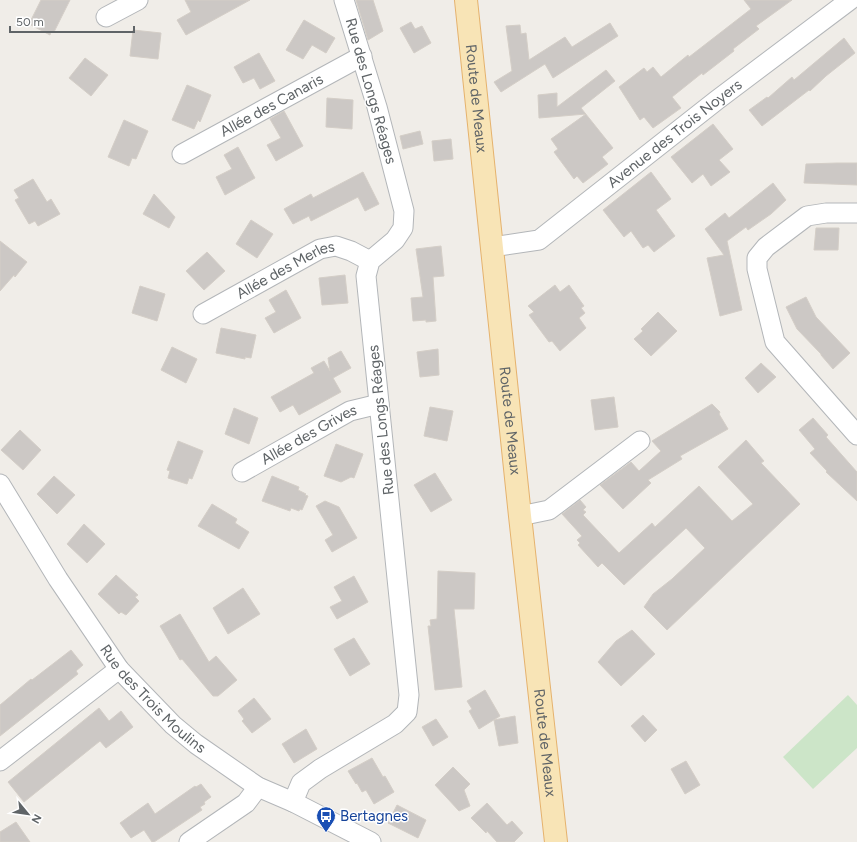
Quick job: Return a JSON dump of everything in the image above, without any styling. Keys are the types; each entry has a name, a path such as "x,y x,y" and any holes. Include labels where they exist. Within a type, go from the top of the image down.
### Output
{"main road":[{"name":"Route de Meaux","path":"466,0 556,842"}],"street":[{"path":"106,17 138,0"},
{"name":"Rue des Longs Réages","path":"293,802 301,783 320,769 395,724 407,712 409,695 366,276 370,261 395,240 403,228 404,211 377,107 344,0"},
{"name":"Avenue des Trois Noyers","path":"492,247 539,240 717,100 850,0"},
{"name":"Allée des Canaris","path":"182,154 362,56"},
{"path":"857,214 826,213 808,216 766,247 757,258 757,269 775,342 857,434"},
{"name":"Allée des Merles","path":"203,314 320,249 336,246 351,250 370,261"},
{"name":"Allée des Grives","path":"242,472 350,411 379,404"},
{"path":"520,516 549,510 640,441"},
{"name":"Rue des Trois Moulins","path":"0,484 58,579 119,669 173,725 196,744 258,787 293,802 372,842"},
{"path":"0,761 119,669"},
{"path":"189,842 246,803 258,787"}],"green space":[{"path":"848,695 857,705 857,748 813,789 783,757"}],"building":[{"path":"41,0 70,0 54,32 51,31 50,35 29,24"},
{"path":"185,0 250,0 186,35 177,20 191,12"},
{"path":"356,0 373,0 383,31 368,40"},
{"path":"744,0 792,0 756,26 759,29 733,49 734,51 703,75 702,73 672,97 681,108 653,128 644,117 640,120 619,87 644,68 647,72 653,67 661,77 688,55 689,57 751,9"},
{"path":"304,20 335,38 326,53 312,45 303,59 286,50"},
{"path":"411,22 415,29 422,26 431,43 414,53 400,28"},
{"path":"610,23 618,36 553,78 545,64 501,92 494,82 512,71 506,26 520,25 521,34 526,33 529,60 565,37 572,47"},
{"path":"133,30 161,33 158,59 130,56"},
{"path":"844,38 855,53 810,91 809,90 762,126 749,110 767,97 768,98 792,77 794,80"},
{"path":"259,53 275,81 260,89 254,78 243,83 234,67"},
{"path":"85,58 108,75 91,96 69,78"},
{"path":"606,70 615,81 581,108 586,114 539,118 538,95 557,93 557,107"},
{"path":"187,85 211,95 200,122 198,120 194,129 172,120"},
{"path":"327,98 353,100 352,129 326,127"},
{"path":"284,111 303,146 276,161 267,145 281,138 270,119"},
{"path":"586,114 613,148 602,157 608,164 583,183 577,176 574,179 554,152 558,149 551,139"},
{"path":"124,120 148,131 136,159 132,158 129,166 108,157"},
{"path":"713,124 733,149 719,160 730,172 711,186 703,174 692,183 671,157"},
{"path":"420,131 423,144 403,149 400,136"},
{"path":"451,139 453,159 434,161 432,141"},
{"path":"238,147 255,178 225,195 216,177 232,169 224,155"},
{"path":"857,163 857,185 804,183 806,164"},
{"path":"363,172 379,204 365,211 358,197 311,221 309,216 293,224 284,209 311,194 313,198"},
{"path":"651,172 671,199 656,210 675,236 654,252 648,245 643,248 631,231 624,237 603,210"},
{"path":"33,179 47,202 51,199 60,214 38,226 35,221 29,224 15,200 19,198 14,190"},
{"path":"773,183 786,200 771,214 748,230 746,227 727,241 742,310 720,316 707,258 724,255 705,229 725,213 729,218"},
{"path":"154,194 175,217 169,228 143,214"},
{"path":"251,220 273,234 257,258 236,244"},
{"path":"816,228 839,228 838,250 814,250"},
{"path":"0,241 27,262 15,277 14,275 0,291"},
{"path":"441,246 444,276 433,277 436,321 413,321 411,298 423,297 416,249"},
{"path":"207,252 225,271 204,290 186,271"},
{"path":"345,275 348,303 322,305 319,278"},
{"path":"555,285 560,292 569,285 584,306 581,308 585,313 579,318 586,328 560,351 552,341 549,342 529,315 534,312 528,306"},
{"path":"140,286 165,294 157,321 132,313"},
{"path":"286,290 301,318 274,333 265,318 276,312 269,300"},
{"path":"806,297 816,317 850,353 833,369 797,329 786,307"},
{"path":"658,312 677,331 651,356 634,339 643,331 641,329"},
{"path":"221,328 256,335 251,358 245,357 245,359 216,353"},
{"path":"172,347 197,359 186,383 161,370"},
{"path":"438,349 439,375 420,377 417,352"},
{"path":"341,351 351,368 333,378 341,392 299,415 293,405 280,412 271,397 314,373 311,368 324,361 330,371 328,358"},
{"path":"761,363 776,377 758,393 745,378"},
{"path":"614,397 618,427 595,430 591,400"},
{"path":"712,404 720,412 719,414 728,429 680,456 682,459 648,480 651,483 623,509 600,485 631,462 639,471 661,451 652,441"},
{"path":"430,407 453,411 447,441 424,436"},
{"path":"234,408 258,418 249,444 225,434"},
{"path":"813,418 828,435 826,437 857,472 857,501 826,472 827,471 810,453 815,449 799,430"},
{"path":"20,430 41,450 23,470 1,450"},
{"path":"746,440 764,461 761,463 800,504 667,630 644,607 653,594 672,579 705,548 686,528 624,585 602,563 598,567 578,545 580,543 577,540 582,536 562,514 580,500 586,507 583,510 586,512 583,515 619,553 652,523 655,527 699,486 732,521 753,504 718,467"},
{"path":"178,441 203,451 192,479 189,478 187,484 168,478 170,471 167,470"},
{"path":"336,444 363,454 354,478 351,477 341,482 324,476"},
{"path":"435,473 452,500 431,512 414,485"},
{"path":"54,476 75,495 57,514 37,494"},
{"path":"272,476 299,487 298,490 308,496 302,510 300,509 299,511 291,508 290,511 262,501"},
{"path":"325,501 339,507 357,538 332,552 325,540 333,535 316,506"},
{"path":"212,504 237,519 235,523 249,532 239,549 198,526"},
{"path":"84,524 105,544 87,563 67,544"},
{"path":"438,571 475,573 474,609 454,609 462,687 435,690 428,626 431,626 430,620 437,619"},
{"path":"116,575 138,595 135,597 139,601 126,615 121,612 119,614 98,594"},
{"path":"354,576 368,602 337,619 330,607 342,601 334,587"},
{"path":"243,588 260,614 228,634 213,608"},
{"path":"180,614 209,662 216,656 237,680 218,696 213,696 182,659 180,660 160,626"},
{"path":"632,630 655,654 621,686 598,662 616,641"},
{"path":"354,638 370,664 350,676 334,649"},
{"path":"71,650 83,665 76,671 78,674 0,736 0,705 31,679 32,680"},
{"path":"485,690 500,716 479,729 469,711 472,709 467,701"},
{"path":"254,698 271,719 252,733 242,721 244,719 238,711"},
{"path":"99,708 109,721 121,711 133,727 106,748 100,741 24,802 8,782"},
{"path":"643,715 657,730 645,742 631,726"},
{"path":"515,716 518,743 499,746 494,720"},
{"path":"436,719 448,737 433,746 422,727"},
{"path":"306,729 317,749 294,763 282,744"},
{"path":"372,758 394,792 374,804 366,790 362,792 348,771"},
{"path":"686,761 700,785 685,794 671,769"},
{"path":"453,767 470,784 464,790 470,806 459,811 435,785"},
{"path":"201,784 211,797 200,807 202,810 154,842 152,842 144,830 131,838 120,823 148,803 155,814 195,786 196,787"},
{"path":"487,803 507,825 512,821 523,833 514,842 497,842 487,831 486,833 471,818"},
{"path":"397,805 426,820 418,838 388,823"},
{"path":"16,822 30,842 0,842 0,832"}],"place":[{"name":"Bertagnes","path":"326,833"}]}
